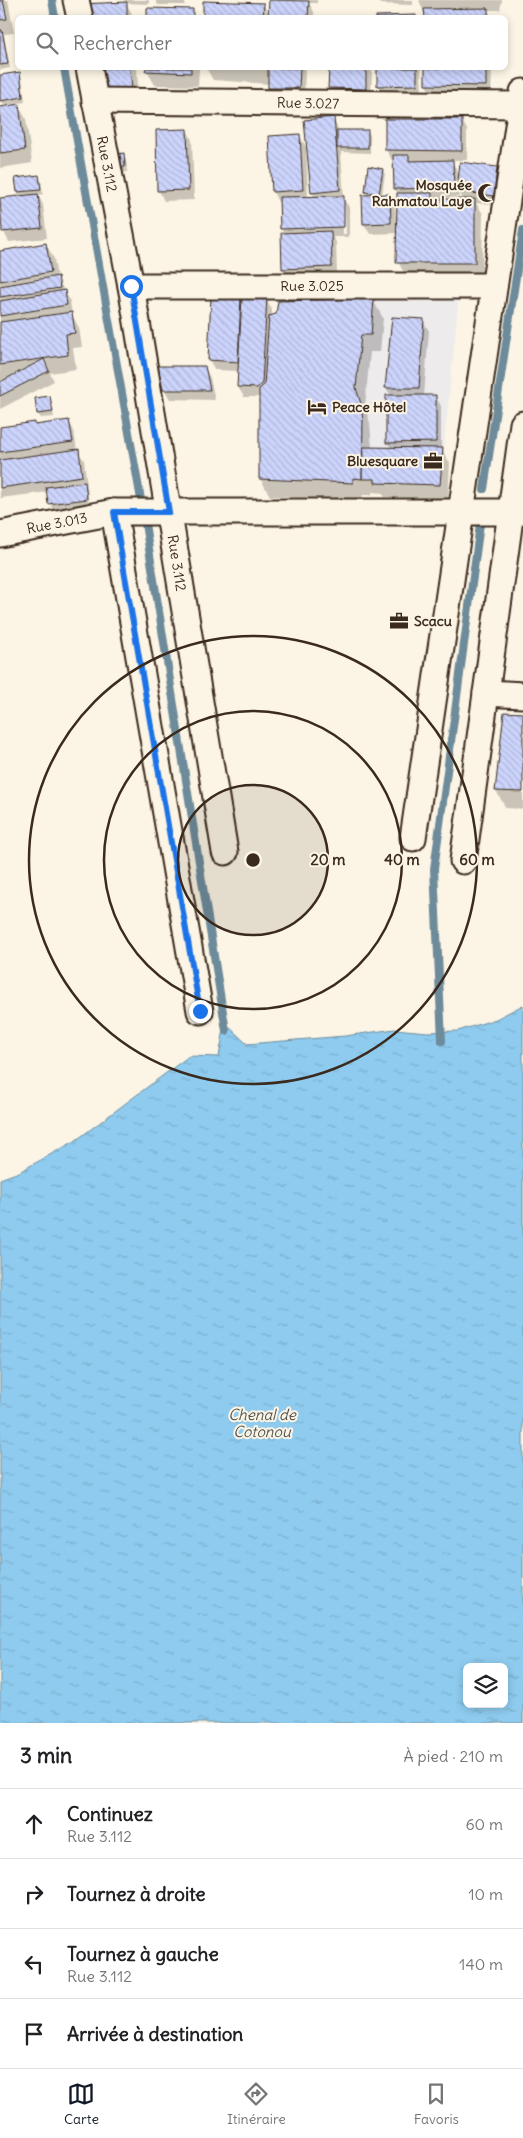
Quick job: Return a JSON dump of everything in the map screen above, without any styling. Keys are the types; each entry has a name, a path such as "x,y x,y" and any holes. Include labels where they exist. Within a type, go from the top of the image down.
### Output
{"street":[{"path":"76,0 79,15"},
{"name":"Rue 3.112","path":"89,70 131,286 225,852"},
{"path":"412,838 522,98"},
{"name":"Rue 3.027","path":"95,101 522,98"},
{"name":"Rue 3.025","path":"131,286 494,286"},
{"path":"463,862 486,693 517,512 523,424"},
{"path":"114,512 200,1011"},
{"name":"Rue 3.013","path":"0,534 114,512 517,512"},
{"path":"486,693 523,694"}],"shaded area":[{"path":"459,297 440,485 375,483 375,479 354,478 353,483 259,479 259,389 265,385 269,316 276,314 278,301"}],"water":[{"name":"Chenal de Cotonou","path":"523,1005 523,1723 0,1723 0,1179 19,1172 75,1141 189,1056 219,1057 225,1023 247,1044 345,1036 395,1029 427,1032 458,1031 496,1019"}],"building":[{"path":"0,0 3,0 7,19 0,20"},
{"path":"269,0 309,1 308,15 268,15"},
{"path":"203,1 264,3 263,15 203,15"},
{"path":"127,2 127,15 80,15 79,4"},
{"path":"147,8 193,9 193,15 147,15"},
{"path":"488,8 488,15 425,15 424,9"},
{"path":"0,30 2,30 8,64 0,65"},
{"path":"81,70 130,70 132,89 83,92"},
{"path":"191,70 191,73 145,71"},
{"path":"268,70 300,70 299,88 268,88"},
{"path":"329,70 366,70 366,89 328,88"},
{"path":"377,70 417,70 417,85 377,86"},
{"path":"425,70 486,70 486,86 425,85"},
{"path":"20,72 23,97 0,101 0,75"},
{"path":"19,104 25,150 0,153 0,107"},
{"path":"334,117 340,190 311,193 304,120"},
{"path":"385,119 462,119 462,151 385,150"},
{"path":"187,129 189,190 157,191 156,130"},
{"path":"337,130 368,130 368,148 337,148"},
{"path":"300,134 303,190 272,192 269,136"},
{"path":"124,153 125,167 110,169 109,155"},
{"path":"393,155 409,155 409,161 453,160 454,188 394,189"},
{"path":"460,162 497,167 494,196 457,191"},
{"path":"368,166 383,169 379,194 365,192"},
{"path":"39,175 41,190 17,192 15,178"},
{"path":"397,193 432,193 432,199 475,199 475,263 396,263"},
{"path":"38,194 42,228 2,232 0,198"},
{"path":"390,194 391,223 363,224 362,195"},
{"path":"344,196 344,227 280,229 279,197"},
{"path":"331,231 332,267 282,269 281,233"},
{"path":"46,243 51,272 0,281 0,251"},
{"path":"58,276 60,288 0,297 0,286"},
{"path":"65,290 67,305 0,316 0,301"},
{"path":"211,296 241,297 238,362 208,360"},
{"path":"242,297 267,297 262,383 257,388 237,387"},
{"path":"374,299 371,335 361,335 356,388 361,404 363,421 362,479 353,478 353,483 259,479 259,389 264,385 269,316 276,314 278,301"},
{"path":"72,312 75,333 66,334 68,355 0,365 0,322"},
{"path":"392,317 424,319 419,388 385,388"},
{"path":"44,359 49,371 0,396 0,382"},
{"path":"158,366 205,366 210,390 163,390"},
{"path":"386,395 436,395 436,442 386,443"},
{"path":"50,396 53,412 37,414 35,398"},
{"path":"69,420 73,442 0,452 0,427 35,422 35,425"},
{"path":"363,447 443,448 440,485 375,483 375,479 362,479"},
{"path":"79,449 82,476 0,488 0,460"},
{"path":"85,482 87,499 48,504 46,487"},
{"path":"504,712 523,713 523,792 495,791"}],"waterway":[{"path":"52,0 54,15"},
{"path":"64,70 143,511 226,1031"},
{"path":"484,489 523,230"},
{"path":"442,1041 434,869 480,524"}],"place":[{"name":"Mosquée Rahmatou Laye","path":"487,193"},
{"name":"Peace Hôtel","path":"317,407"},
{"name":"Bluesquare","path":"433,461"},
{"name":"Scacu","path":"399,621"}],"route":[{"path":"131,286 169,512 114,512 200,1011"}]}
